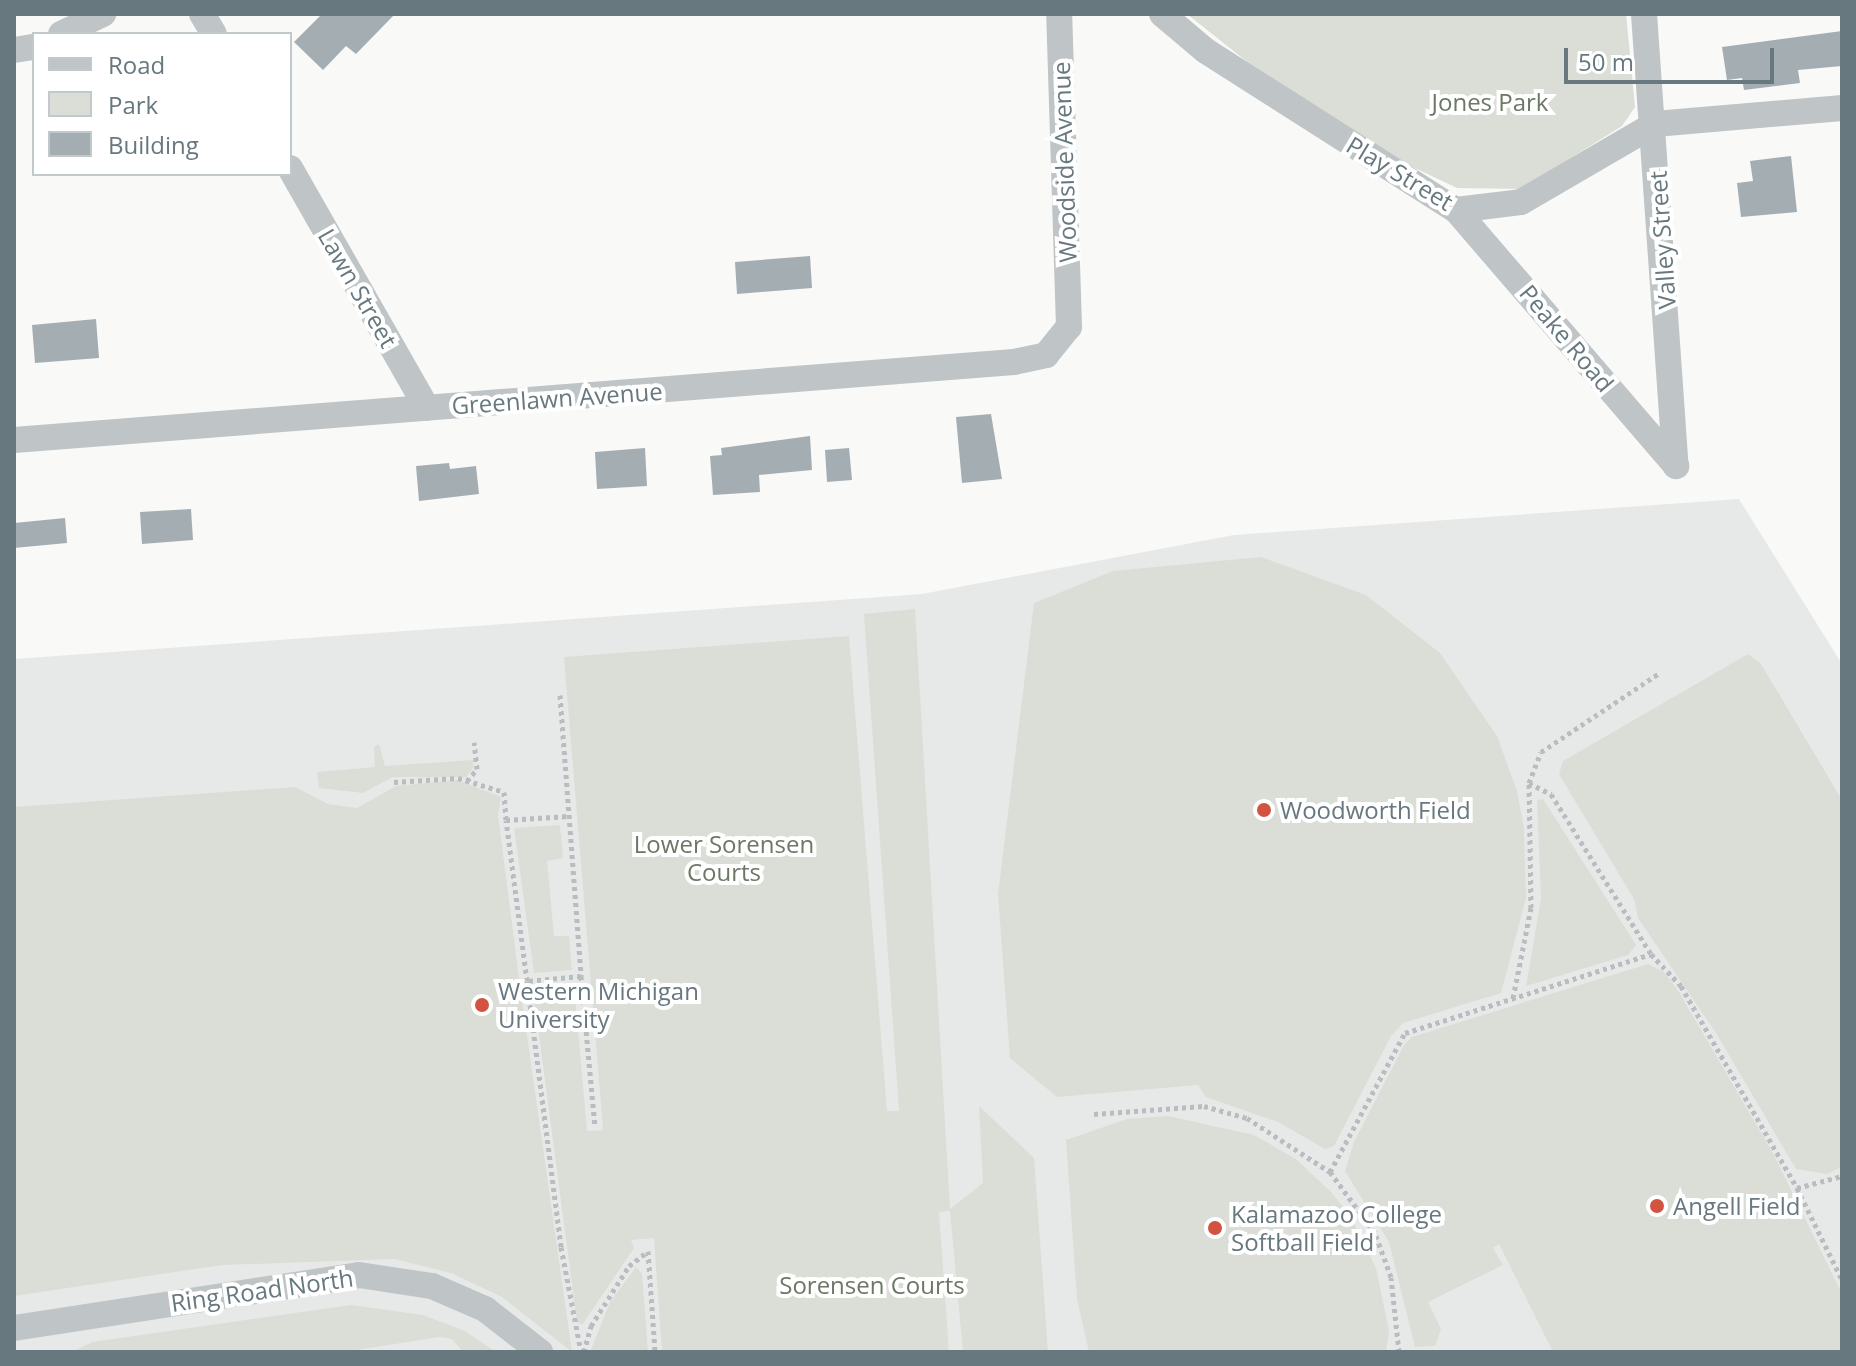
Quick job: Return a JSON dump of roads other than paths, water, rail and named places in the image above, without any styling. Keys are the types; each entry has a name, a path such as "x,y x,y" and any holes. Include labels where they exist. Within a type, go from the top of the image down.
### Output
{"street":[{"path":"65,32 103,14"},
{"path":"202,14 213,32"},
{"name":"Woodside Avenue","path":"1059,14 1069,310"},
{"name":"Play Street","path":"1162,14 1206,51 1456,210 1521,202 1655,124"},
{"name":"Valley Street","path":"1644,14 1655,124 1676,466"},
{"path":"1655,124 1842,108"},
{"name":"Lawn Street","path":"292,172 427,408"},
{"name":"Peake Road","path":"1456,210 1676,466"},
{"name":"Greenlawn Avenue","path":"14,440 1014,362 1046,355 1061,342 1069,327 1069,310"},
{"name":"Ring Road North","path":"14,1328 359,1275 432,1286 485,1309 540,1352"}],"place":[{"name":"Woodworth Field","path":"1264,810"},
{"name":"Western Michigan University","path":"482,1005"},
{"name":"Angell Field","path":"1657,1206"},
{"name":"Kalamazoo College Softball Field","path":"1215,1228"}],"park label":[{"name":"Jones Park","path":"1490,102"},
{"name":"Lower Sorensen Courts","path":"724,858"},
{"name":"Sorensen Courts","path":"872,1285"}]}
